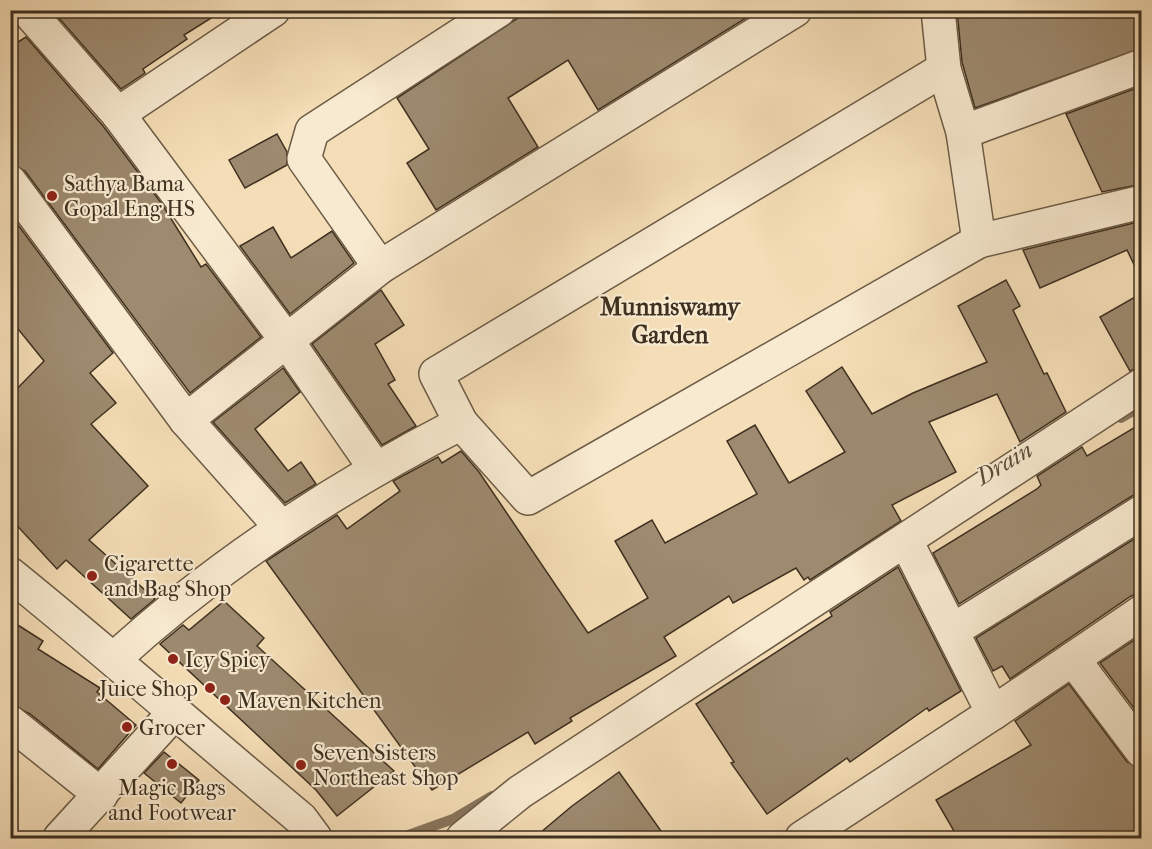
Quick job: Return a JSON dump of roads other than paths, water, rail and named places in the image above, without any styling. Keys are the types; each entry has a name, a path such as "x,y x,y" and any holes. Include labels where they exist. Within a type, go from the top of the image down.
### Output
{"street":[{"path":"27,10 118,114 287,341 375,468"},
{"path":"118,114 273,10"},
{"path":"380,267 304,159 312,131 499,10"},
{"path":"186,420 380,267 795,10"},
{"path":"938,10 944,69 963,132 979,241"},
{"path":"963,132 1142,66"},
{"path":"944,69 436,374 461,423 528,498 979,241 1142,202"},
{"path":"10,182 186,420 281,527"},
{"path":"463,838 520,792 1142,385"},
{"path":"114,658 163,614 281,527 375,468 461,423"},
{"path":"952,631 1142,512"},
{"path":"906,541 993,713"},
{"path":"10,574 114,658 174,713 302,819 315,838"},
{"path":"802,838 1142,612"},
{"path":"1073,659 1142,751"},
{"path":"60,838 174,713"},
{"path":"10,722 101,795"}],"waterway":[{"name":"Drain","path":"1121,418 1142,406"},
{"path":"400,838 453,819 492,796"}],"place":[{"name":"Sathya Bama Gopal Eng HS","path":"52,196"},
{"name":"Cigarette and Bag Shop","path":"92,576"},
{"name":"Icy Spicy","path":"173,659"},
{"name":"Juice Shop","path":"210,688"},
{"name":"Maven Kitchen","path":"225,700"},
{"name":"Grocer","path":"127,727"},
{"name":"Magic Bags and Footwear","path":"172,764"},
{"name":"Seven Sisters Northeast Shop","path":"301,765"}],"district":[{"name":"Munniswamy Garden","path":"670,321"}]}
